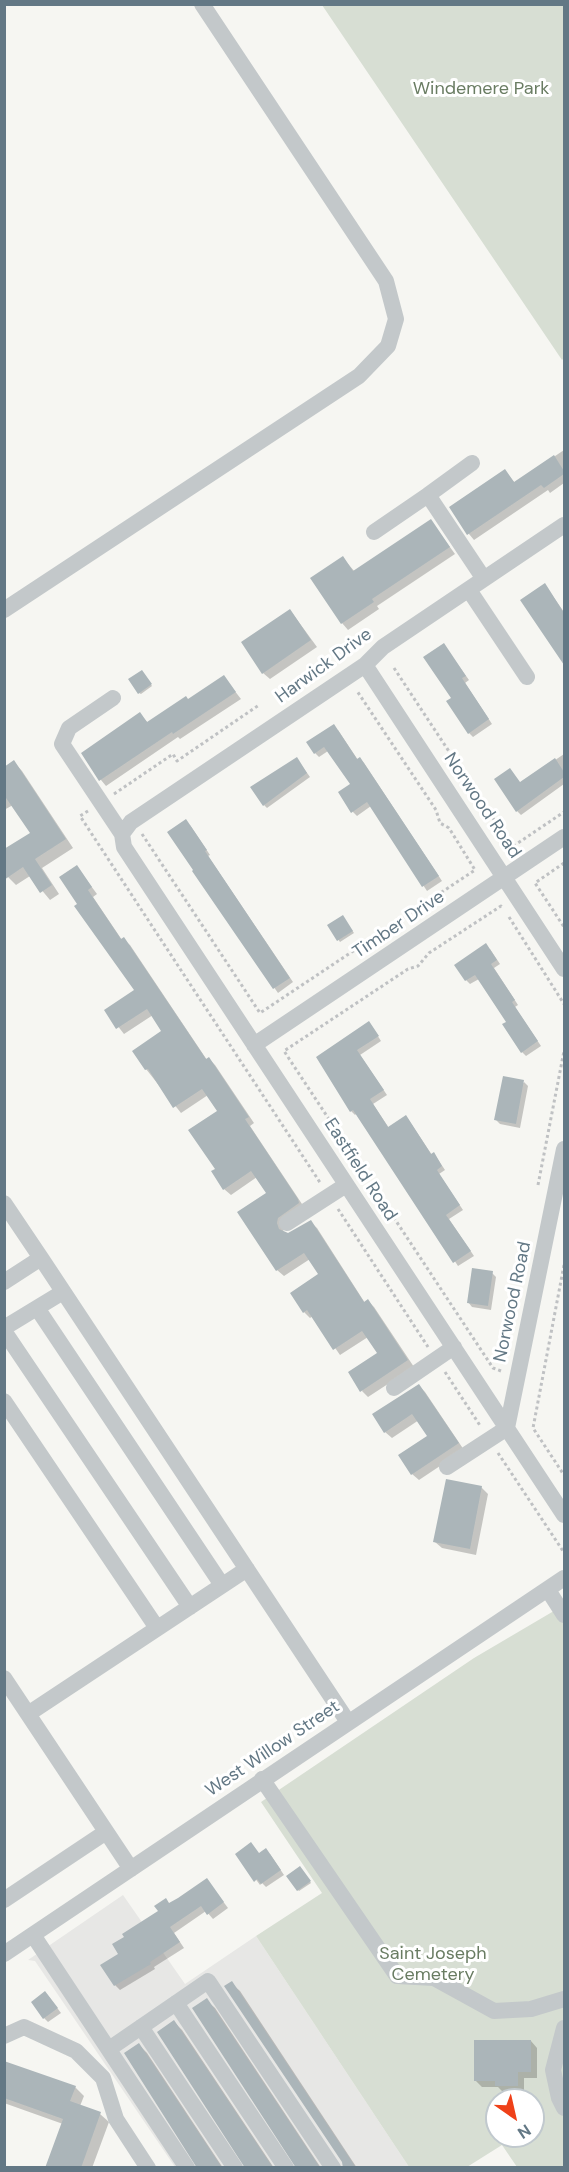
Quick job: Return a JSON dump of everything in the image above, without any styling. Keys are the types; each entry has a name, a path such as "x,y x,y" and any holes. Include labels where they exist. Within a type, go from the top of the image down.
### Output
{"street":[{"path":"4,610 359,376 388,346 396,319 386,281 202,4"},
{"path":"374,532 472,464"},
{"path":"428,495 484,579"},
{"name":"Harwick Drive","path":"123,841 131,822 365,665 383,647 564,525"},
{"path":"469,590 527,677"},
{"name":"Norwood Road","path":"365,665 564,969"},
{"name":"Eastfield Road","path":"113,698 69,728 62,744 254,1045 564,1515"},
{"name":"Timber Drive","path":"254,1045 564,837"},
{"name":"Norwood Road","path":"507,1428 559,1201 564,1149"},
{"path":"287,1223 346,1185"},
{"path":"4,1203 348,1722"},
{"path":"4,1282 41,1258"},
{"path":"63,1292 4,1330 190,1607"},
{"path":"37,1308 222,1585"},
{"path":"394,1388 454,1347"},
{"path":"4,1401 157,1628"},
{"path":"447,1467 507,1428"},
{"path":"28,1714 247,1569"},
{"name":"West Willow Street","path":"4,1954 564,1578"},
{"path":"548,1590 564,1614"},
{"path":"4,1678 131,1869"},
{"path":"262,1779 397,1976 434,1978 494,2011 531,2009 564,1999"},
{"path":"4,1900 106,1832"},
{"path":"33,1935 188,2168"},
{"path":"109,2049 208,1981 333,2168"},
{"path":"176,2003 285,2168"},
{"path":"4,2036 24,2027 76,2050 103,2078 116,2119 148,2168"},
{"path":"141,2027 235,2168"},
{"path":"564,2028 553,2070 559,2098 564,2108"}],"path":[{"path":"394,668 512,847 564,812"},
{"path":"141,833 260,1013 475,870 449,828 440,823 436,810 357,691"},
{"path":"564,863 535,883 564,927"},
{"path":"503,1361 501,1372 493,1368 284,1051 408,969 418,966 429,953 501,906 564,1004"},
{"path":"537,1189 564,1051"},
{"path":"564,1265 533,1428 564,1475"}],"shaded area":[{"path":"123,1895 185,1984 256,1936 409,2167 175,2167 35,1961 28,1960"}],"green space":[{"name":"Windemere Park","path":"322,5 564,5 564,358 562,360"},
{"name":"Saint Joseph Cemetery","path":"564,1605 564,2167 517,2167 504,2148 545,2148 545,2088 485,2088 485,2148 497,2148 467,2167 409,2167 256,1936 322,1893 261,1802 474,1658"}],"building":[{"path":"554,455 564,474 544,488 541,485 467,535 449,507 505,469 514,482"},
{"path":"431,519 450,547 372,599 374,602 341,624 310,578 343,556 353,571"},
{"path":"545,583 564,613 564,665 520,600"},
{"path":"290,609 311,640 262,674 241,642"},
{"path":"444,643 466,676 462,678 489,719 468,734 446,701 451,698 423,657"},
{"path":"142,670 152,684 138,694 128,679"},
{"path":"224,675 236,692 99,781 81,753 140,712 147,722 186,696 188,699"},
{"path":"334,724 357,759 360,757 439,876 422,887 367,802 351,813 338,792 350,784 324,747 314,754 306,742"},
{"path":"297,757 307,773 263,806 250,787"},
{"path":"555,758 564,772 564,777 516,812 494,779 510,768 520,782"},
{"path":"14,760 66,839 35,859 52,885 40,893 23,867 4,880 4,849 30,833 4,795 4,767"},
{"path":"186,819 290,978 273,989 167,832"},
{"path":"77,865 92,887 88,890 121,939 124,937 206,1059 209,1057 249,1117 245,1119 298,1199 299,1203 278,1218 279,1229 288,1233 311,1220 364,1302 368,1299 408,1360 360,1392 348,1372 377,1353 362,1331 333,1350 307,1310 303,1313 290,1293 318,1274 304,1253 276,1271 237,1212 266,1193 251,1171 223,1190 211,1171 215,1169 188,1130 217,1111 202,1089 173,1108 148,1069 145,1070 132,1051 161,1031 147,1009 116,1029 104,1010 134,990 74,906 77,904 59,877"},
{"path":"343,915 353,931 337,941 327,925"},
{"path":"486,943 497,960 491,964 515,1000 512,1002 538,1041 521,1053 502,1024 506,1022 475,975 465,981 454,965"},
{"path":"369,1021 379,1036 357,1050 384,1090 370,1099 388,1127 406,1115 431,1154 434,1152 442,1166 437,1170 460,1205 446,1215 471,1251 453,1263 353,1110 350,1112 316,1057"},
{"path":"503,1076 524,1080 516,1124 494,1120"},
{"path":"472,1268 493,1271 488,1306 467,1303"},
{"path":"419,1384 459,1443 411,1475 398,1455 427,1436 412,1414 384,1433 372,1414"},
{"path":"446,1479 482,1486 470,1549 433,1542"},
{"path":"251,1842 259,1853 266,1848 281,1870 261,1884 257,1879 254,1882 235,1854"},
{"path":"300,1866 311,1881 297,1891 286,1876"},
{"path":"207,1878 224,1902 207,1915 201,1906 170,1927 180,1942 150,1962 151,1964 114,1986 100,1965 118,1954 112,1944 124,1937 122,1934 158,1911 154,1906 166,1898 169,1903"},
{"path":"232,1981 356,2168 343,2168 342,2162 224,1986"},
{"path":"45,1991 58,2008 43,2019 31,2002"},
{"path":"207,1998 320,2168 296,2168 192,2008"},
{"path":"174,2020 273,2168 245,2168 157,2032"},
{"path":"474,2040 531,2040 531,2072 518,2072 518,2086 495,2086 495,2081 474,2081"},
{"path":"139,2043 222,2168 197,2168 124,2053"},
{"path":"4,2061 76,2086 70,2101 101,2112 81,2168 45,2168 63,2119 4,2098"}]}
